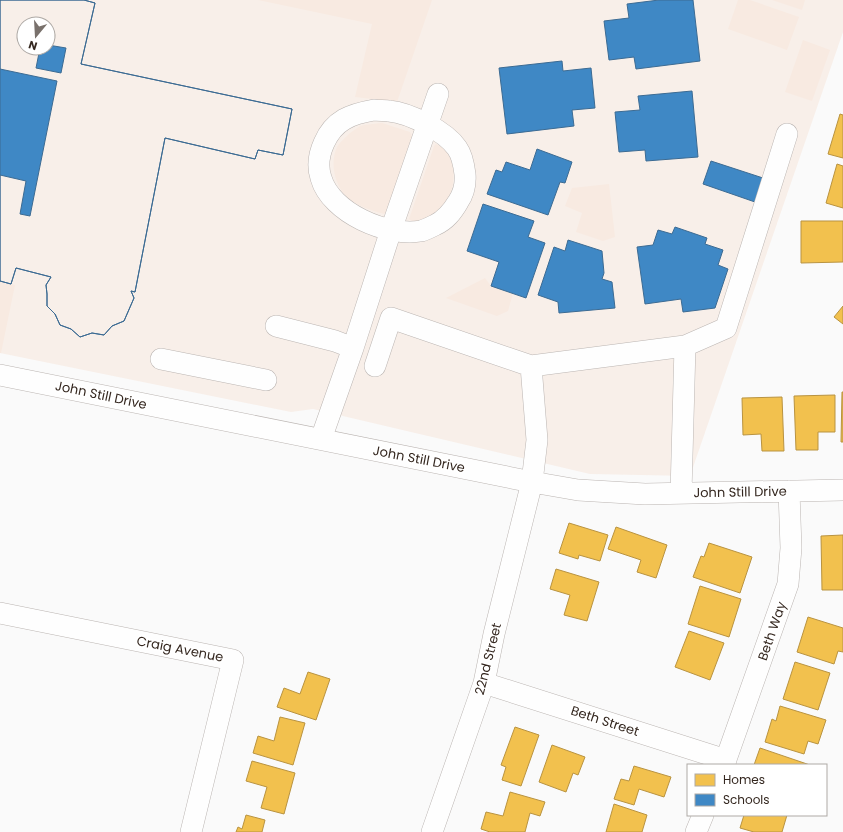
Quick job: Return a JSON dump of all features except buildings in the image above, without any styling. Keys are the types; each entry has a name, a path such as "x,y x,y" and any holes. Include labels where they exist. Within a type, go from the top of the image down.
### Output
{"street":[{"path":"321,439 353,348 390,230 438,94"},
{"path":"374,110 390,111 408,116 447,137 458,149 464,166 465,180 463,195 447,218 422,230 407,232 390,230 366,222 346,211 336,202 328,192 321,178 319,164 321,151 336,124 360,113 374,110"},
{"path":"374,366 391,318 531,366 685,346 726,328 787,134"},
{"path":"276,326 335,341 353,348"},
{"path":"681,494 685,346"},
{"path":"160,359 266,380"},
{"name":"22nd Street","path":"432,832 484,683 494,634 532,482 537,440 531,366"},
{"name":"John Still Drive","path":"0,375 578,490 644,494 843,490"},
{"name":"Beth Way","path":"725,762 788,584 791,548 789,491"},
{"name":"Craig Avenue","path":"0,613 233,660 191,832"},
{"name":"Beth Street","path":"484,683 725,762"},
{"path":"696,832 703,816"}],"shaded area":[{"path":"0,0 843,0 843,32 690,476 590,474 313,409 291,412 0,353"},
{"path":"258,0 432,0 397,102 355,97 372,24"},
{"path":"738,0 750,0 799,17 787,50 728,29"},
{"path":"772,0 805,0 802,10"},
{"path":"803,40 830,50 812,101 785,92"},
{"path":"382,123 410,132 413,138 388,213 385,214 364,207 349,199 342,191 334,173 335,153 341,141 360,126"},
{"path":"436,144 444,149 450,156 454,175 453,186 445,204 439,211 414,222 409,219 434,146"},
{"path":"609,184 615,237 603,241 576,232 582,213 565,206 572,188"},
{"path":"485,278 491,286 513,293 508,311 497,316 446,298"},
{"path":"0,281 15,285 1,353 0,353"}]}
